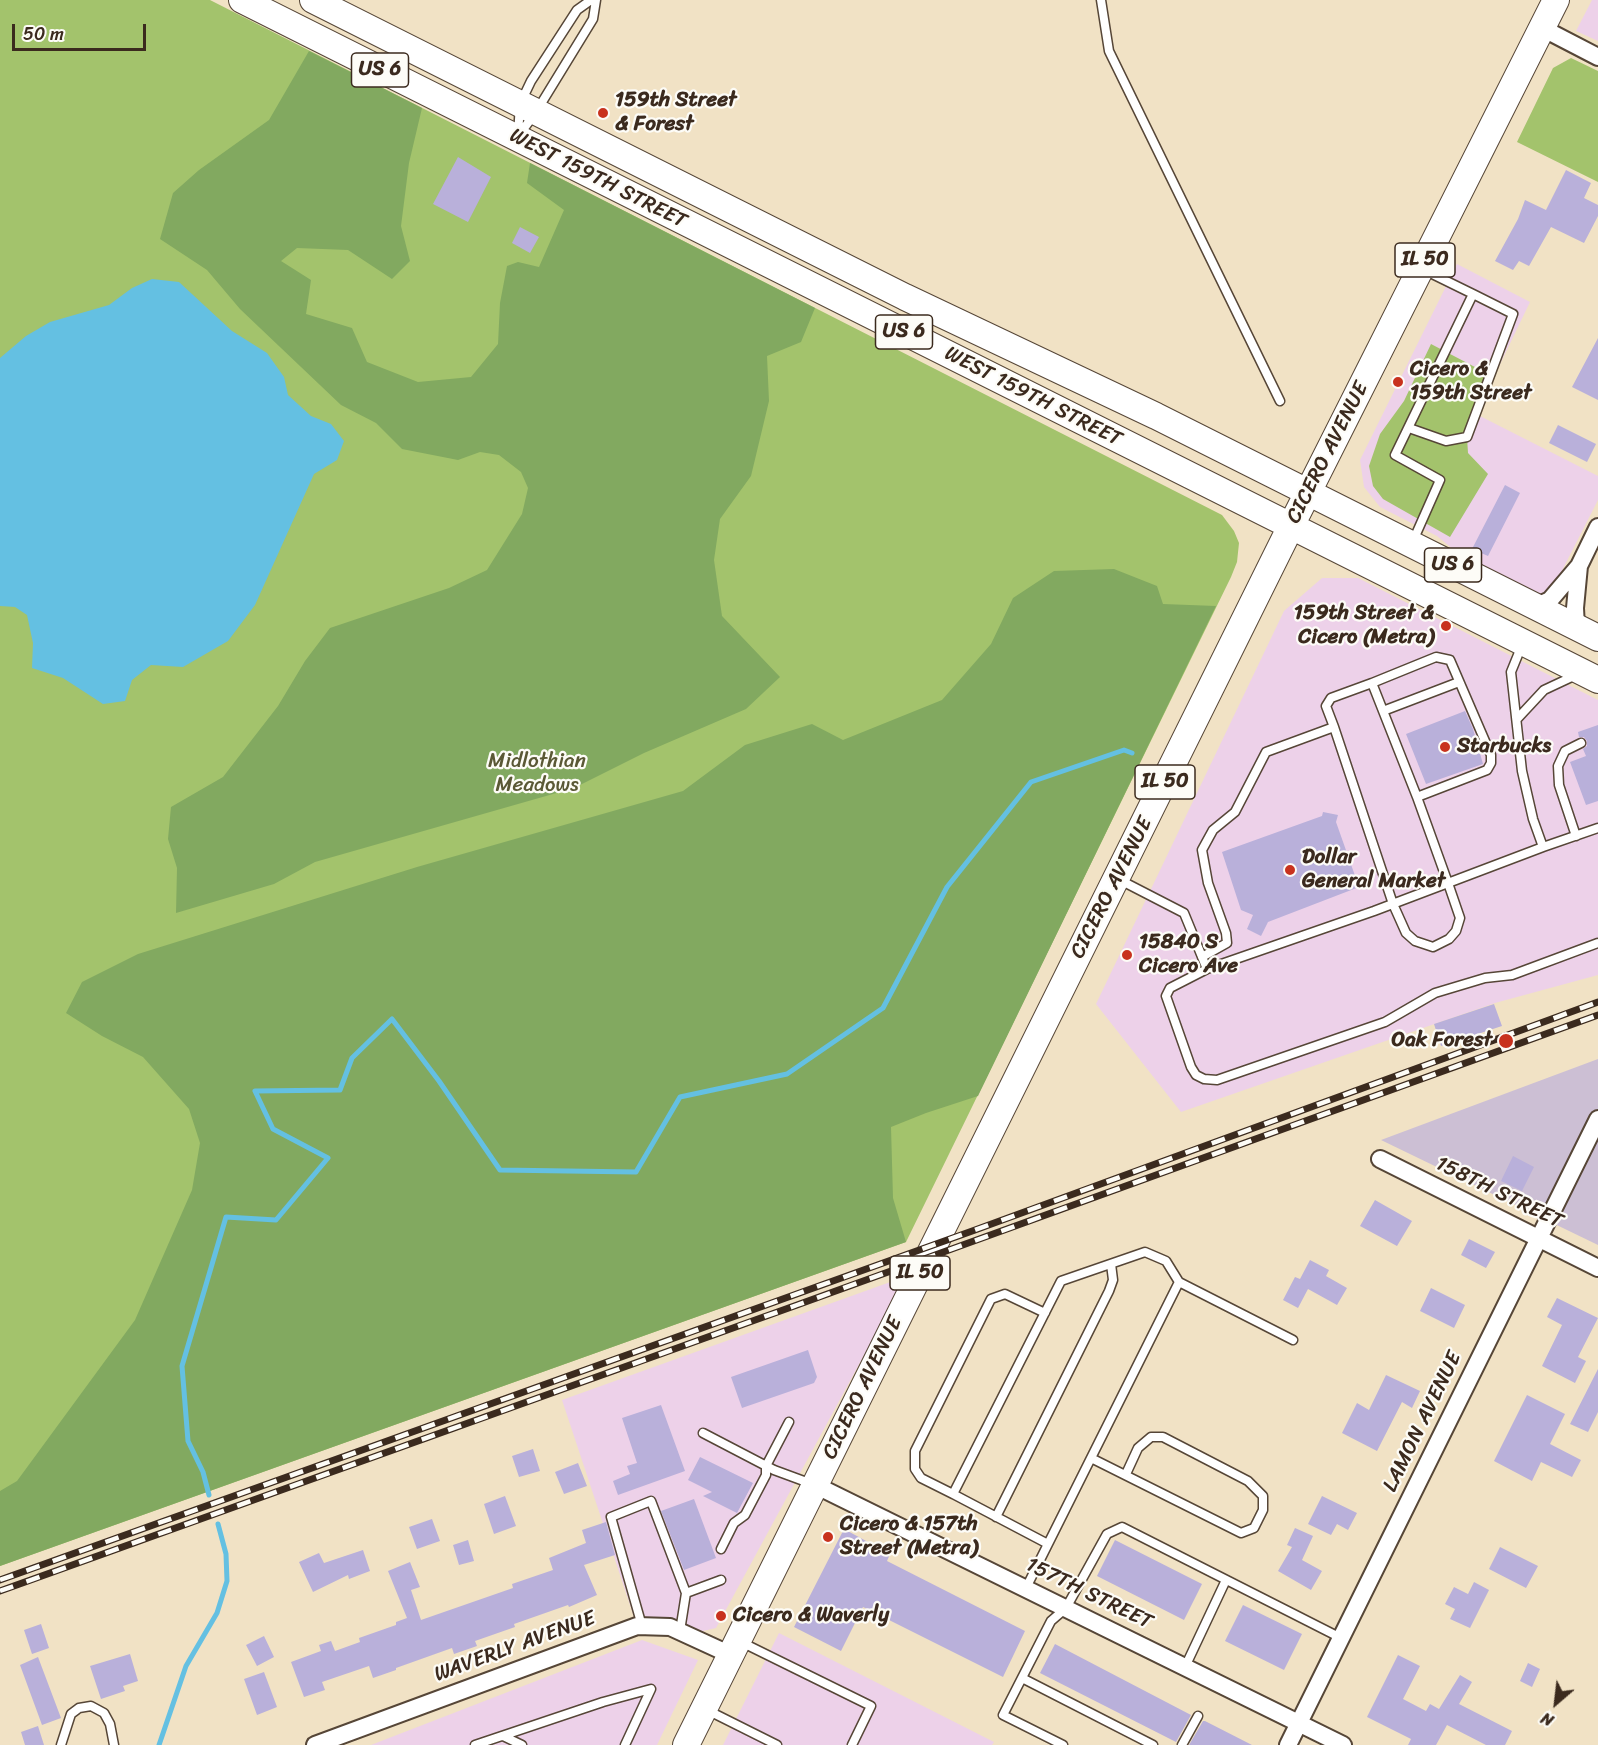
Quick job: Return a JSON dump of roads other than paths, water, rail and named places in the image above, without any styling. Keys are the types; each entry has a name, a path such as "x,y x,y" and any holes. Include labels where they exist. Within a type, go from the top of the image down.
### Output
{"main road":[{"name":"WEST 159TH STREET","path":"242,0 1591,676"},
{"name":"WEST 159TH STREET","path":"313,0 905,297 1156,416 1587,632"},
{"name":"CICERO AVENUE","path":"686,1745 1291,526 1556,0"}],"street":[{"path":"1542,28 1597,53"},
{"path":"1537,606 1550,600 1579,566 1598,527"},
{"path":"1579,566 1575,608 1587,632"},
{"name":"LAMON AVENUE","path":"1288,1745 1598,1119"},
{"name":"158TH STREET","path":"1380,1159 1598,1268"},
{"name":"157TH STREET","path":"815,1485 1343,1745"},
{"name":"WAVERLY AVENUE","path":"315,1745 637,1626 670,1627 734,1648"}],"lane":[{"path":"517,138 528,108 531,81 577,10 594,0"},
{"path":"517,138 528,108 593,19 594,0"},
{"path":"1101,0 1109,51 1280,401"},
{"path":"1409,428 1446,441 1467,437 1513,314 1421,268"},
{"path":"1412,544 1440,480 1395,455 1473,294"},
{"path":"1523,642 1511,672 1522,771 1533,819 1543,847"},
{"path":"1372,683 1417,797 1460,918 1456,931 1440,945 1433,947 1415,941 1406,933 1393,904 1326,706 1331,698 1436,657 1450,660 1491,755 1491,763 1487,770 1417,797"},
{"path":"1517,719 1544,690 1556,683 1591,676"},
{"path":"1383,711 1459,681"},
{"path":"1202,957 1227,943 1226,933 1208,883 1202,850 1213,830 1235,812 1266,752 1334,727"},
{"path":"1576,836 1559,785 1558,766 1565,751 1581,743"},
{"path":"1598,828 1393,904 1207,969 1170,988 1166,996 1191,1067 1196,1075 1217,1080 1385,1022 1435,993 1485,978 1512,975 1598,943"},
{"path":"1116,878 1184,913 1207,969"},
{"path":"953,1494 1061,1281 1145,1252 1166,1261 1179,1282 1293,1340"},
{"path":"996,1517 1109,1291 1113,1280 1111,1264"},
{"path":"1026,1588 1179,1282"},
{"path":"1045,1313 1005,1294 991,1299 915,1451 915,1469 921,1478 1048,1544"},
{"path":"721,1549 734,1523 746,1515 766,1475 766,1466 789,1422"},
{"path":"703,1433 766,1466 815,1485"},
{"path":"1091,1458 1241,1533 1254,1528 1263,1510 1263,1496 1248,1481 1163,1437 1150,1437 1138,1448 1126,1474"},
{"path":"642,1626 610,1517 651,1501 686,1593 680,1632"},
{"path":"1063,1745 1003,1715 1051,1621 1065,1608 1107,1534 1122,1527 1341,1638"},
{"path":"686,1593 721,1580"},
{"path":"1185,1667 1226,1580"},
{"path":"734,1648 871,1706 852,1745"},
{"path":"1022,1678 1153,1745"},
{"path":"475,1745 603,1702 651,1689 625,1745"},
{"path":"61,1745 71,1714 79,1708 90,1706 104,1713 110,1724 114,1745"},
{"path":"704,1709 777,1745"},
{"path":"1182,1745 1198,1716"},
{"path":"503,1736 522,1745"}],"water":[{"path":"152,279 179,282 232,331 267,353 284,377 288,395 311,416 331,424 344,441 337,460 314,474 255,605 228,641 183,667 151,665 132,680 125,701 103,704 63,678 32,668 33,643 27,615 15,607 0,606 0,358 26,336 50,322 109,305 132,288"}],"waterway":[{"path":"209,1495 203,1472 188,1441 182,1366 226,1217 276,1220 328,1158 273,1129 255,1091 340,1090 352,1058 392,1019 439,1081 500,1170 636,1172 680,1097 787,1074 883,1008 947,887 1031,782 1124,750 1132,753"},
{"path":"159,1745 186,1666 217,1613 227,1581 226,1554 218,1524"}],"railway":[{"path":"0,1580 975,1230 1598,1002"},
{"path":"0,1591 1598,1015"}],"place":[{"name":"159th Street & Forest","path":"603,113"},
{"name":"Cicero & 159th Street","path":"1398,382"},
{"name":"159th Street & Cicero (Metra)","path":"1446,626"},
{"name":"Starbucks","path":"1445,747"},
{"name":"Dollar General Market","path":"1290,870"},
{"name":"15840 S Cicero Ave","path":"1127,955"},
{"name":"Oak Forest","path":"1506,1041"},
{"name":"Cicero & 157th Street (Metra)","path":"828,1537"},
{"name":"Cicero & Waverly","path":"721,1616"}],"park label":[{"name":"Midlothian Meadows","path":"537,774"}]}
